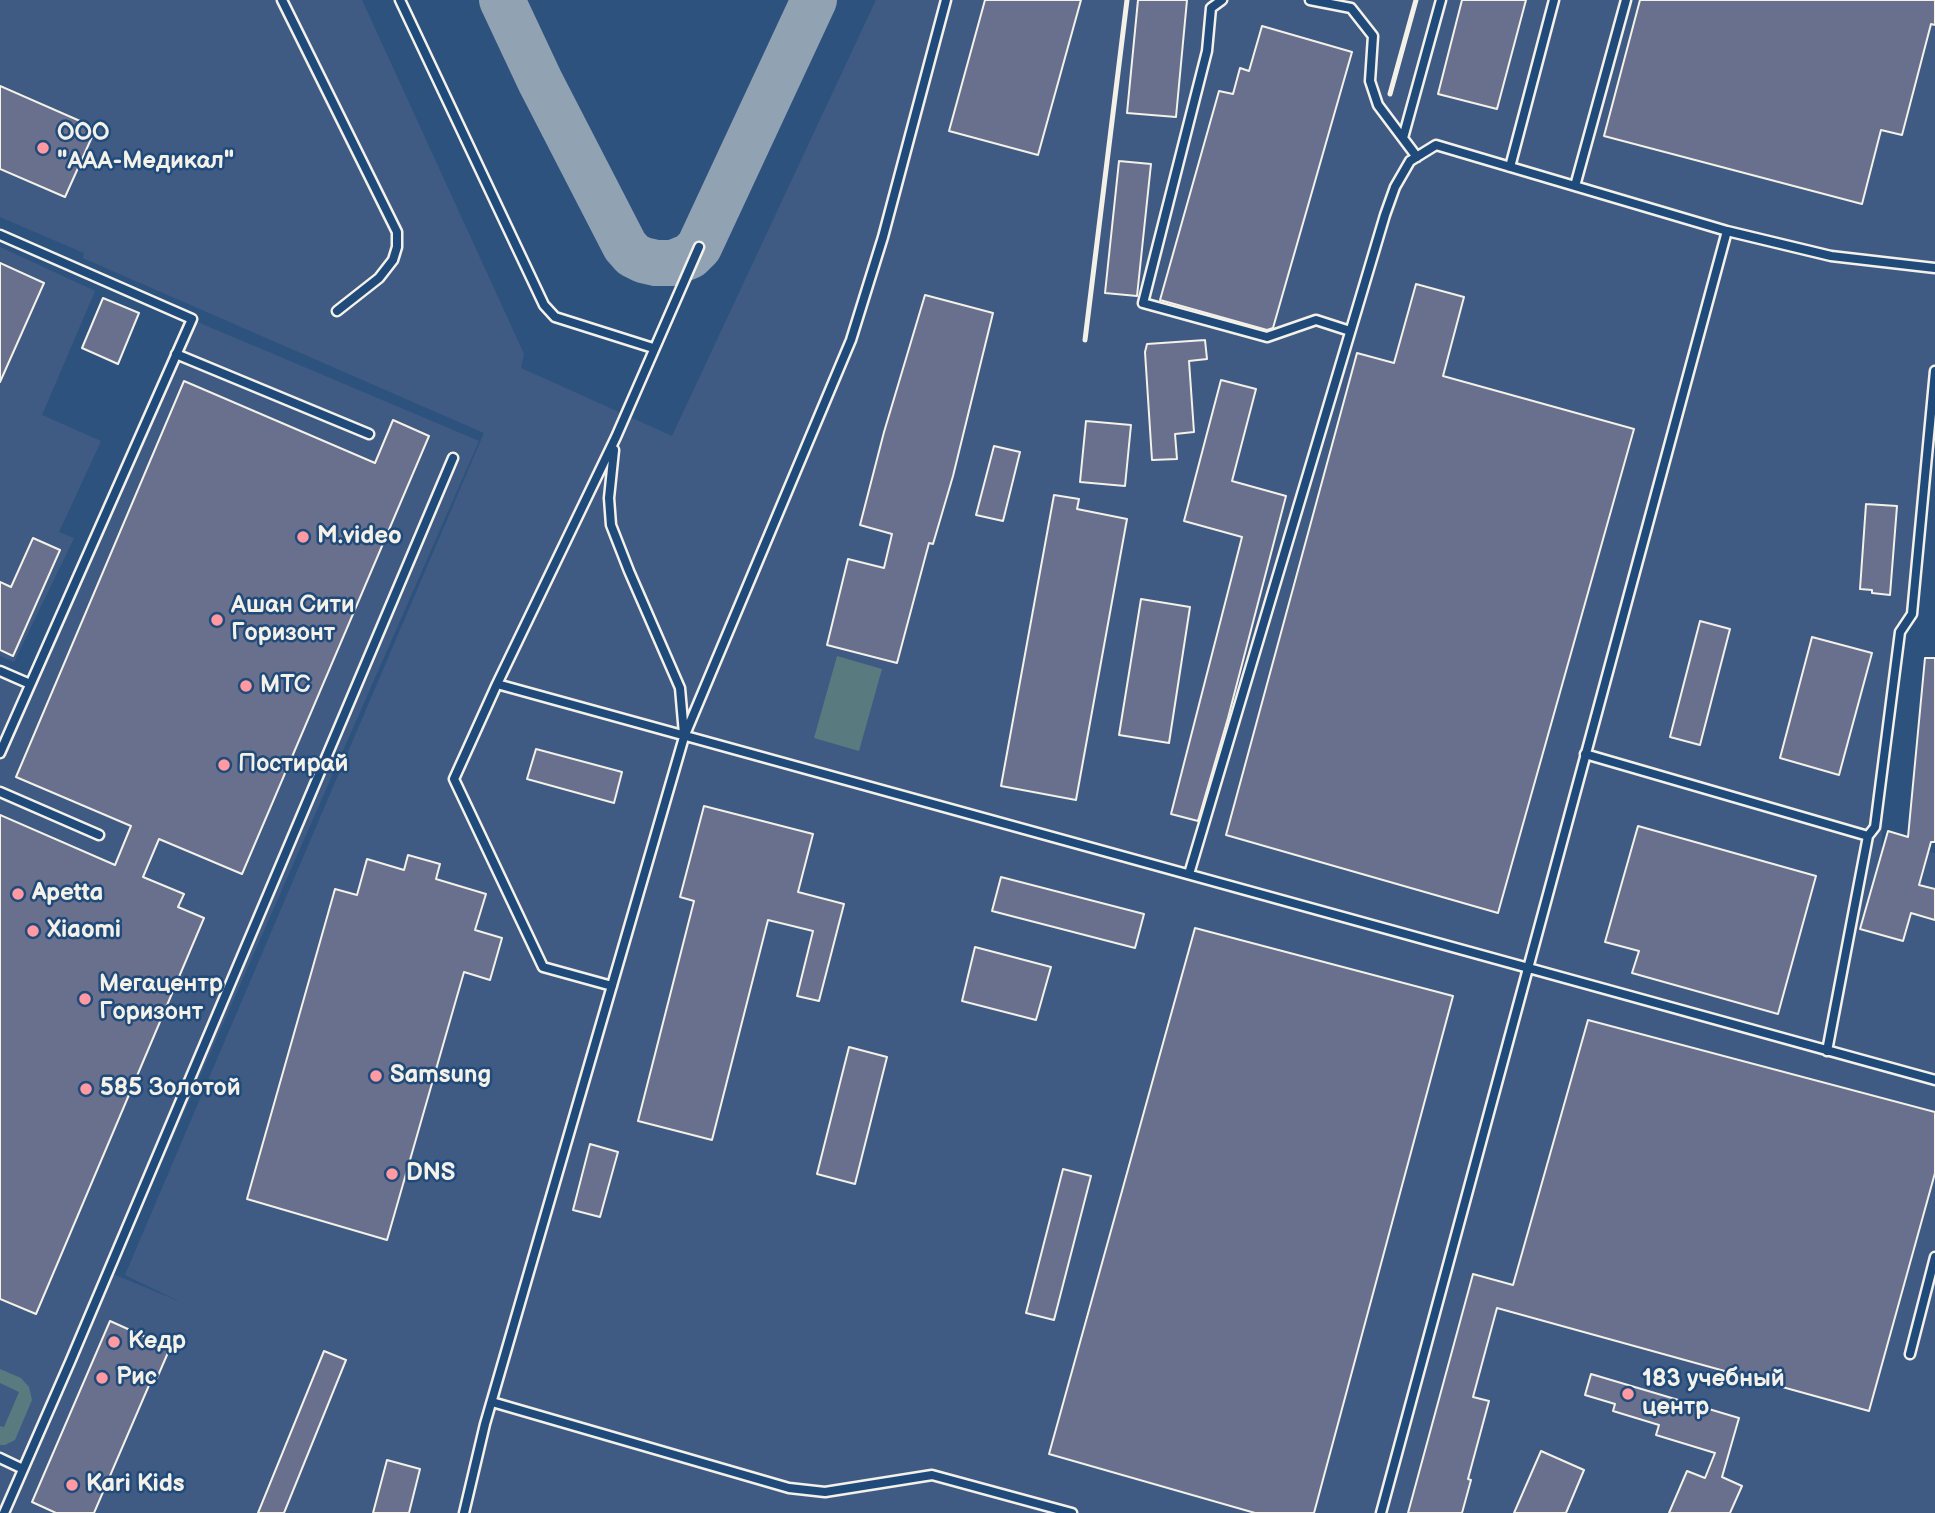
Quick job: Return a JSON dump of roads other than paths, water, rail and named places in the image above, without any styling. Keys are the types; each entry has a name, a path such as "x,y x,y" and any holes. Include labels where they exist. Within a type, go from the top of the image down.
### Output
{"lane":[{"path":"282,0 397,232 397,247 393,260 379,278 337,311"},
{"path":"400,0 544,305 555,317 653,348"},
{"path":"464,1513 492,1402 684,737 851,340 883,237 946,0"},
{"path":"1222,0 1211,8 1207,51 1143,303 1267,337 1316,320 1350,331"},
{"path":"1310,0 1351,8 1373,36 1370,81 1378,105 1417,157"},
{"path":"1403,138 1441,0"},
{"path":"1510,167 1554,0"},
{"path":"1575,186 1626,0"},
{"path":"1189,874 1350,331 1395,187 1410,160 1436,145 1727,231 1831,256 1935,268"},
{"path":"1381,1513 1727,231"},
{"path":"0,235 192,319 0,753"},
{"path":"612,986 543,967 454,779 616,437 699,247"},
{"path":"176,354 369,434"},
{"path":"1827,1051 1868,835 1875,827 1900,632 1912,614 1935,371"},
{"path":"616,437 611,465 611,525 680,688 684,737"},
{"path":"4,1513 453,458"},
{"path":"0,671 30,684"},
{"path":"497,684 1935,1080"},
{"path":"1585,754 1868,835"},
{"path":"0,792 99,835"},
{"path":"1910,1353 1935,1257"},
{"path":"492,1402 789,1488 825,1492 932,1475 1072,1513"},
{"path":"0,1458 23,1469"}],"railway":[{"path":"1085,340 1127,0"},
{"path":"1390,94 1416,0"}],"place":[{"name":"ООО \"ААА-Медикал\"","path":"43,148"},
{"name":"M.video","path":"303,537"},
{"name":"Ашан Сити Горизонт","path":"217,620"},
{"name":"МТС","path":"246,686"},
{"name":"Постирай","path":"224,765"},
{"name":"Apetta","path":"18,894"},
{"name":"Xiaomi","path":"33,931"},
{"name":"Мегацентр Горизонт","path":"85,999"},
{"name":"Samsung","path":"376,1076"},
{"name":"585 Золотой","path":"86,1089"},
{"name":"DNS","path":"392,1174"},
{"name":"Кедр","path":"114,1342"},
{"name":"Рис","path":"102,1378"},
{"name":"183 учебный центр","path":"1628,1394"},
{"name":"Kari Kids","path":"72,1485"}]}
